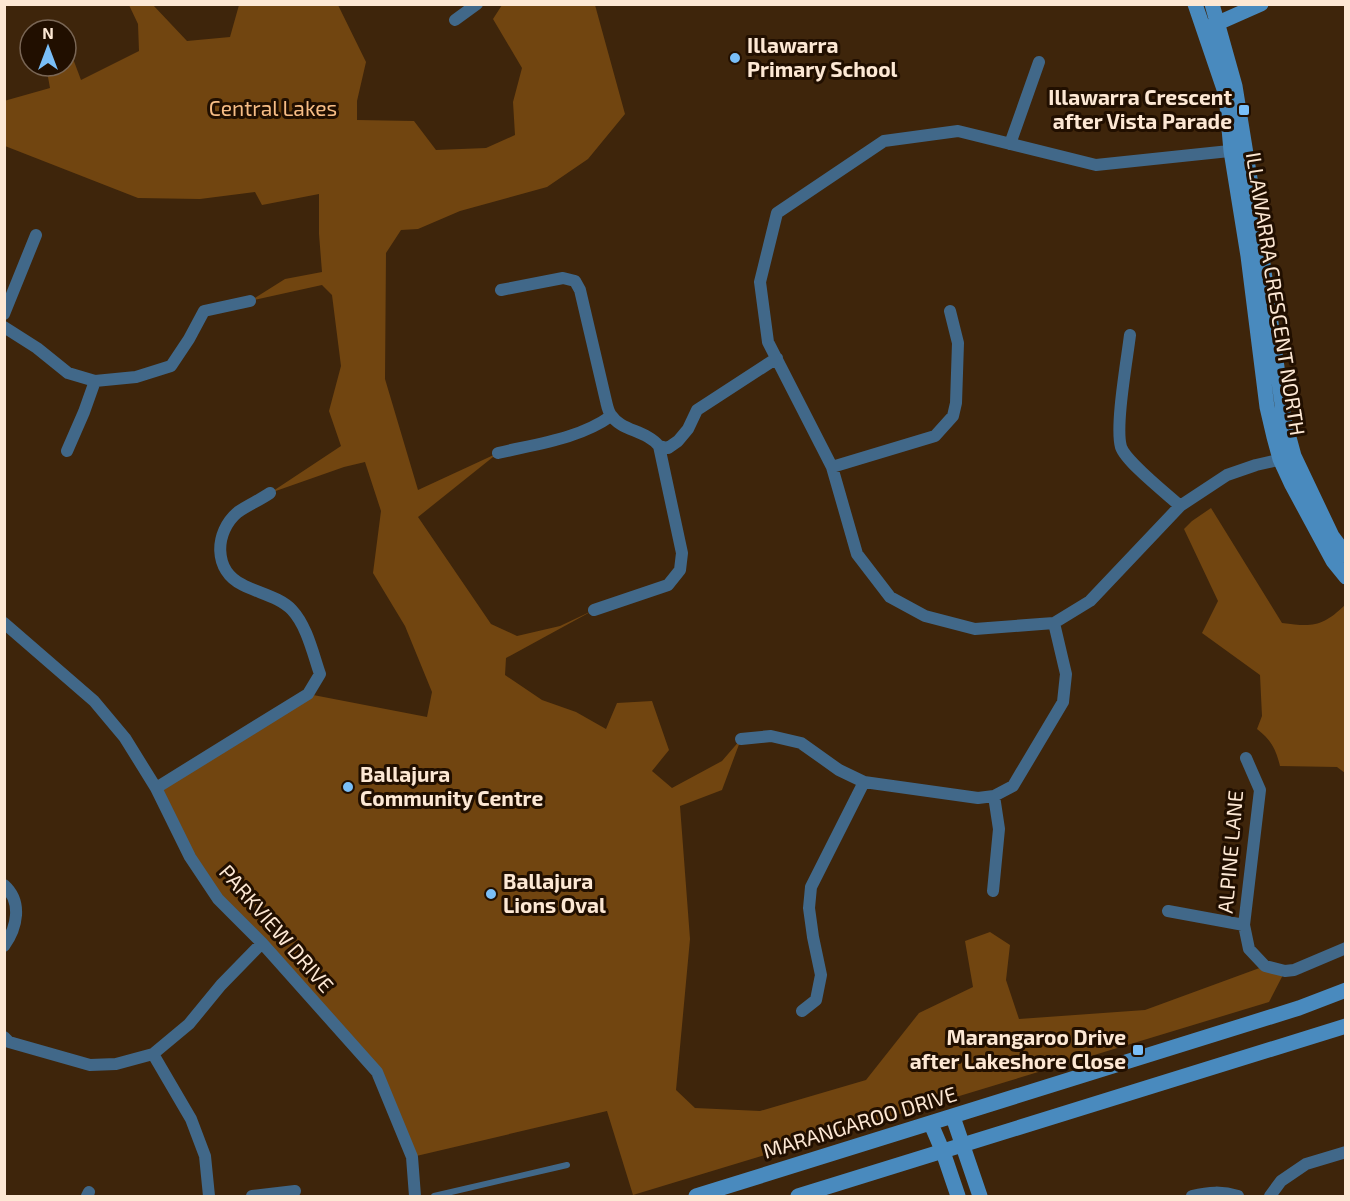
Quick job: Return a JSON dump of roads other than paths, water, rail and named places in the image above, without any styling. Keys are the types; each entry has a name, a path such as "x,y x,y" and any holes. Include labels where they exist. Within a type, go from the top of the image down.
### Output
{"main road":[{"path":"1210,13 1261,4"},
{"name":"ILLAWARRA CRESCENT NORTH","path":"1210,13 1235,86 1238,150 1259,234 1287,458 1311,520 1334,561 1346,577"},
{"name":"ILLAWARRA CRESCENT NORTH","path":"1287,458 1332,536 1346,555"},
{"name":"MARANGAROO DRIVE","path":"696,1197 1299,1008 1346,990"},
{"path":"798,1197 1346,1026"},
{"path":"954,1116 980,1197"},
{"path":"931,1124 944,1152 958,1197"}],"street":[{"path":"455,20 477,4"},
{"path":"1010,144 1039,62"},
{"path":"1238,150 1096,165 958,131 884,141 777,213 760,282 768,342 832,467 857,554 890,597 925,616 975,628 1054,623 1090,601 1180,506 1227,475 1287,458"},
{"path":"4,314 36,235"},
{"path":"501,290 563,278 575,281 580,290 611,416 621,424 652,437 659,446 682,552 680,570 668,585 594,610"},
{"path":"4,327 68,373 95,381 136,377 171,366 189,339 204,310 250,301"},
{"path":"832,467 935,436 953,416 956,403 957,343 950,312"},
{"path":"1130,335 1120,425 1122,448 1137,467 1180,506"},
{"path":"659,446 668,448 678,441 688,429 697,410 777,358"},
{"path":"67,451 95,381"},
{"path":"498,453 567,436 611,416"},
{"path":"156,788 308,694 320,674 301,623 292,609 240,584 226,572 220,561 220,540 237,513 270,494"},
{"name":"PARKVIEW DRIVE","path":"4,623 94,701 124,738 156,788 190,857 218,898 262,943 376,1072 412,1157 415,1197"},
{"path":"741,739 771,736 801,743 838,771 864,783 978,798 994,796 1013,786 1063,702 1066,674 1054,623"},
{"name":"ALPINE LANE","path":"1246,758 1260,790 1244,925 1249,949 1264,966 1285,971 1294,970 1346,948"},
{"path":"802,1011 816,1000 821,975 809,908 811,887 864,783"},
{"path":"993,891 999,829 994,796"},
{"path":"4,885 17,909 13,933 4,946"},
{"path":"1168,912 1244,925"},
{"path":"4,1037 9,1042 90,1065 116,1065 153,1054 189,1024 221,985 262,943"},
{"path":"153,1054 191,1119 205,1156 209,1197"},
{"path":"1270,1197 1281,1181 1306,1164 1346,1152"},
{"path":"252,1197 295,1191"},
{"path":"1192,1197 1206,1192 1219,1192 1238,1197"}],"lane":[{"path":"435,1197 567,1165"}],"place":[{"name":"Illawarra Primary School","path":"735,58"},
{"name":"Illawarra Crescent after Vista Parade","path":"1244,110"},
{"name":"Ballajura Community Centre","path":"348,787"},
{"name":"Ballajura Lions Oval","path":"491,894"},
{"name":"Marangaroo Drive after Lakeshore Close","path":"1138,1050"}],"park label":[{"name":"Central Lakes","path":"273,109"}]}
